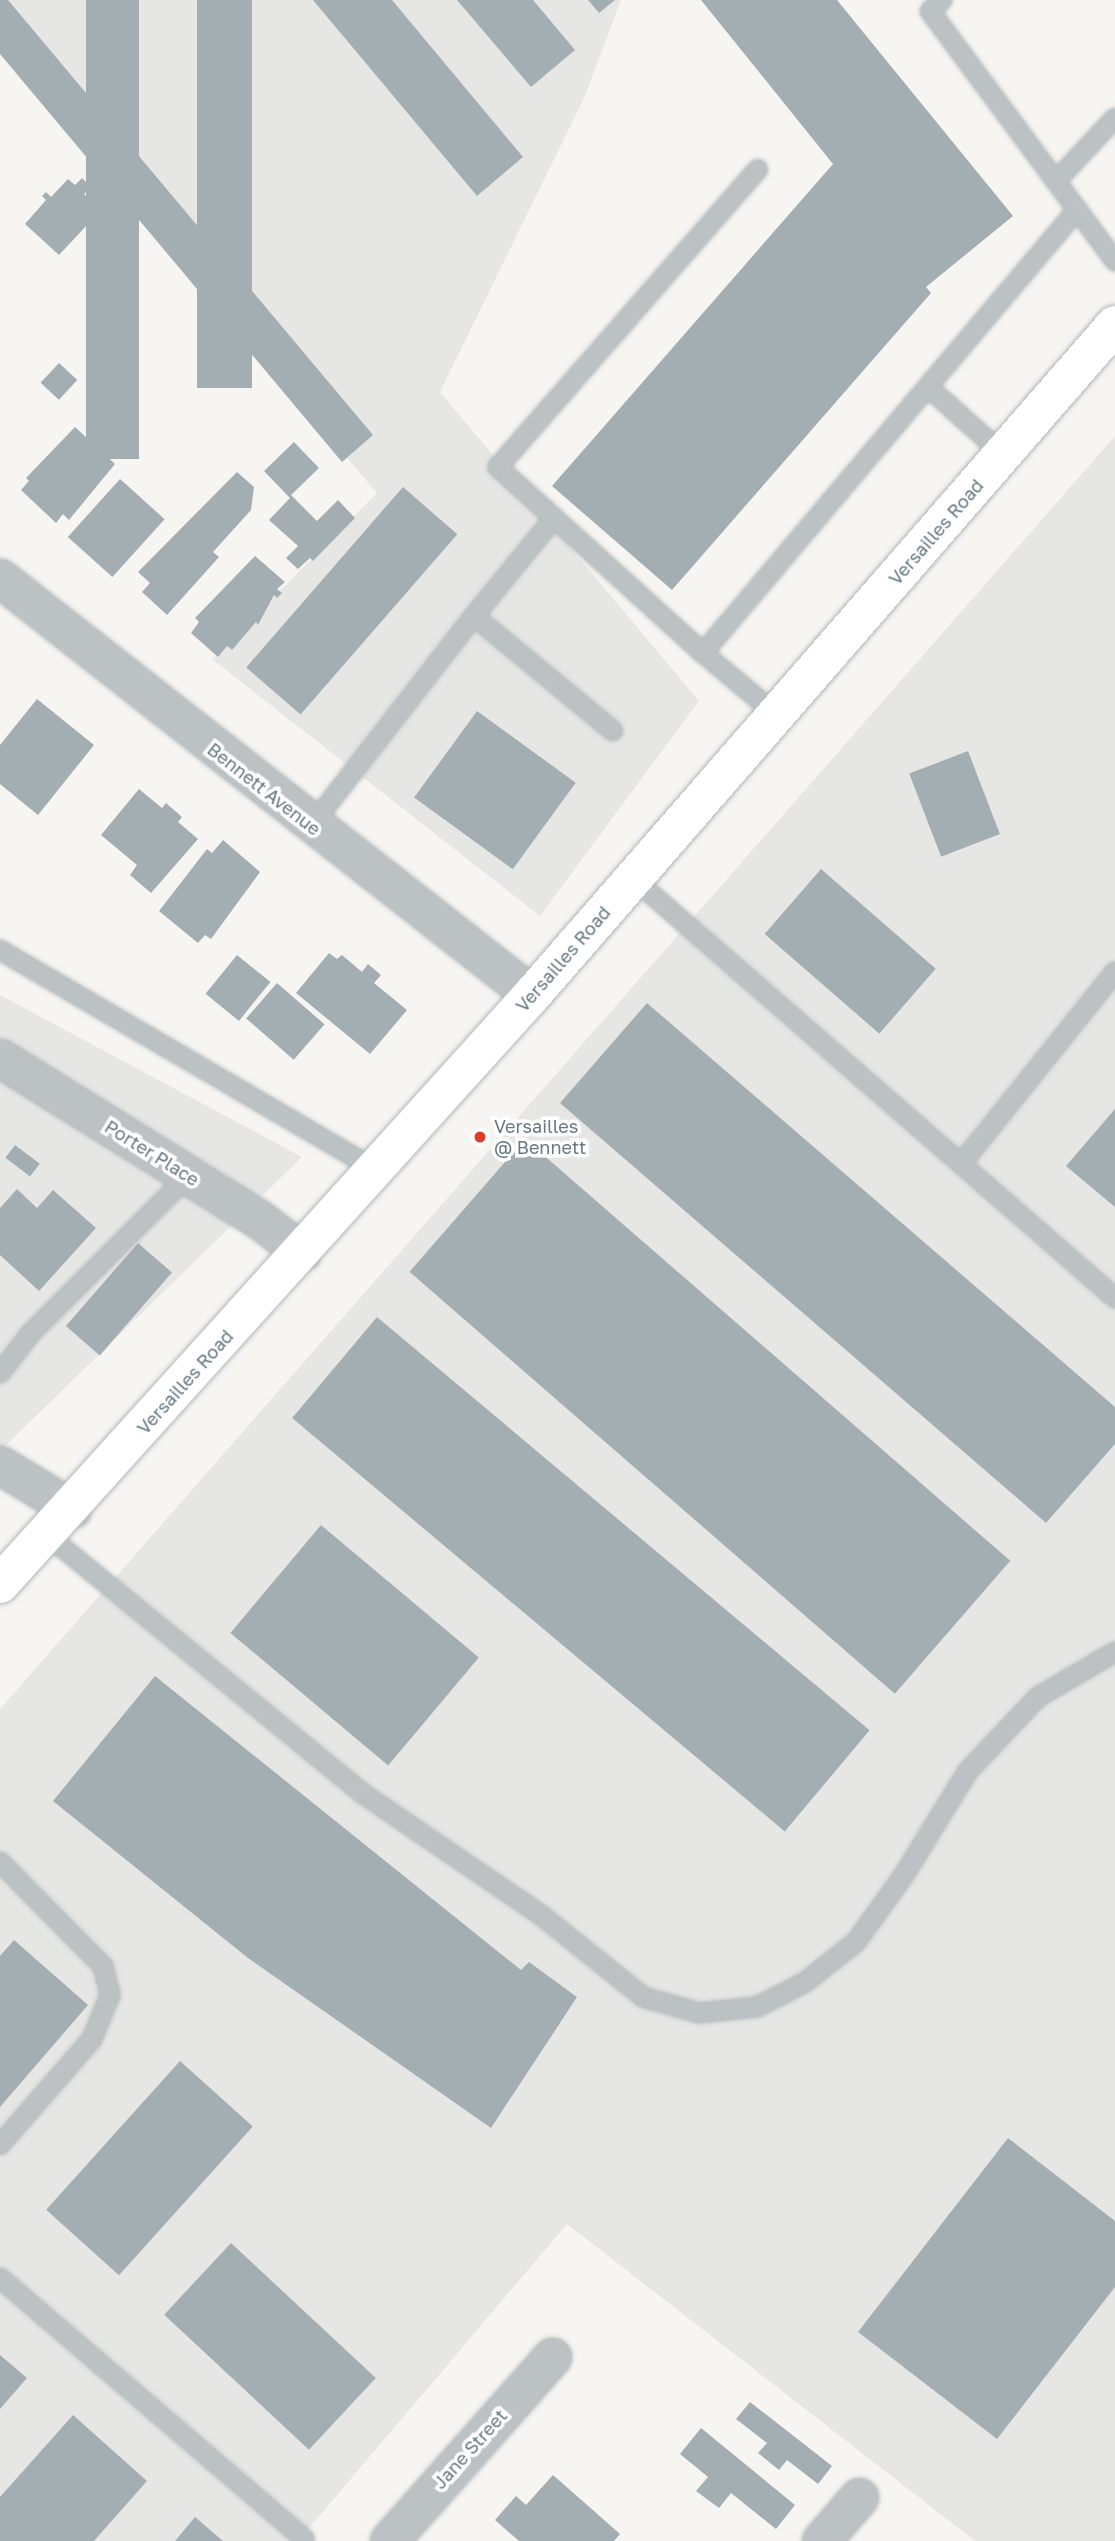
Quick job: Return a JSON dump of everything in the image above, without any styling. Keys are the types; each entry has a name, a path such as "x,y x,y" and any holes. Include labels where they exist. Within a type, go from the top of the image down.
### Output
{"main road":[{"name":"Versailles Road","path":"0,1584 60,1522 533,995 1115,325"}],"street":[{"name":"Bennett Avenue","path":"0,578 311,825 533,995"},
{"name":"Porter Place","path":"0,1058 302,1252"},
{"path":"0,1465 60,1522"},
{"name":"Jane Street","path":"389,2541 552,2357"},
{"path":"821,2541 859,2497"}],"lane":[{"path":"943,0 930,10 1115,261"},
{"path":"1055,181 1115,118"},
{"path":"758,169 498,467 703,653 777,715"},
{"path":"703,653 1077,210"},
{"path":"928,387 1003,454"},
{"path":"311,825 554,518"},
{"path":"474,616 613,731"},
{"path":"634,879 1115,1298"},
{"path":"0,950 376,1170"},
{"path":"961,1164 1115,972"},
{"path":"0,1373 31,1333 188,1177"},
{"path":"60,1522 362,1793 541,1915 643,1997 699,2013 757,2007 804,1983 856,1942 904,1875 968,1771 1038,1696 1115,1652"},
{"path":"0,1862 53,1910 103,1966 110,1995 92,2039 0,2145"},
{"path":"0,2278 304,2539"}],"shaded area":[{"path":"0,0 621,0 585,96 440,392 699,701 540,916 212,659 377,493 0,53"},
{"path":"1115,436 1115,2541 975,2541 567,2224 298,2541 0,2541 0,1709"},
{"path":"0,995 302,1157 0,1451"}],"building":[{"path":"0,0 8,0 373,435 342,462 0,54"},
{"path":"86,0 139,0 139,459 86,459"},
{"path":"197,0 252,0 252,388 197,388"},
{"path":"313,0 392,0 523,157 477,196"},
{"path":"457,0 533,0 575,50 531,87"},
{"path":"588,0 615,0 599,13"},
{"path":"701,0 837,0 1013,216 926,287 931,293 672,590 552,486 833,164"},
{"path":"82,178 91,187 84,194 101,210 59,255 25,224 46,200 42,196 46,192 51,197 68,179 75,185"},
{"path":"59,363 77,380 59,400 41,383"},
{"path":"75,427 115,464 69,520 63,514 56,523 21,490 29,481 26,478"},
{"path":"294,442 319,468 291,495 317,521 338,500 355,518 313,561 310,558 298,569 286,558 298,546 269,520 290,498 264,471"},
{"path":"237,472 254,487 251,510 213,552 219,557 167,615 142,592 150,583 138,572"},
{"path":"120,479 165,519 112,577 68,537"},
{"path":"403,487 457,534 301,715 246,667"},
{"path":"255,556 285,582 277,589 282,593 277,598 274,595 258,625 256,622 232,650 227,646 218,657 191,633 199,622 195,618"},
{"path":"37,699 94,745 38,815 0,784 0,745"},
{"path":"477,711 576,783 513,869 414,798"},
{"path":"968,751 1000,834 941,857 909,774"},
{"path":"139,789 162,808 166,803 182,817 178,822 198,839 151,893 130,875 137,865 101,835"},
{"path":"223,840 260,872 211,939 205,935 198,943 159,911 207,849 212,853"},
{"path":"821,869 936,969 879,1034 765,934"},
{"path":"329,953 337,959 342,955 362,972 368,964 381,975 374,983 407,1010 370,1054 296,993"},
{"path":"237,955 270,982 239,1021 206,994"},
{"path":"277,983 325,1024 294,1060 246,1018"},
{"path":"647,1003 1115,1407 1115,1444 1046,1523 560,1103"},
{"path":"1115,1109 1115,1207 1066,1166"},
{"path":"525,1139 1010,1561 895,1694 410,1272"},
{"path":"15,1145 40,1164 30,1176 5,1158"},
{"path":"17,1189 37,1208 53,1190 96,1228 39,1291 0,1255 0,1208"},
{"path":"138,1243 172,1273 100,1356 66,1326"},
{"path":"377,1317 870,1730 785,1831 292,1418"},
{"path":"321,1525 479,1657 388,1765 230,1633"},
{"path":"155,1676 521,1970 529,1962 577,1997 491,2128 248,1958 53,1801"},
{"path":"14,1940 88,2005 0,2107 0,1956"},
{"path":"180,2061 253,2127 119,2275 46,2210"},
{"path":"1008,2138 1115,2221 1115,2287 997,2439 858,2332"},
{"path":"231,2243 376,2378 309,2450 164,2315"},
{"path":"0,2355 27,2378 0,2409"},
{"path":"750,2402 832,2466 818,2484 787,2460 779,2470 758,2453 767,2443 736,2419"},
{"path":"73,2415 147,2481 94,2541 0,2541 0,2497"},
{"path":"701,2428 795,2505 776,2529 731,2493 719,2508 696,2491 708,2477 680,2454"},
{"path":"553,2475 620,2534 614,2541 519,2541 495,2520 516,2496 526,2505"},
{"path":"195,2517 223,2541 175,2541"}],"place":[{"name":"Versailles @ Bennett","path":"480,1137"}]}
